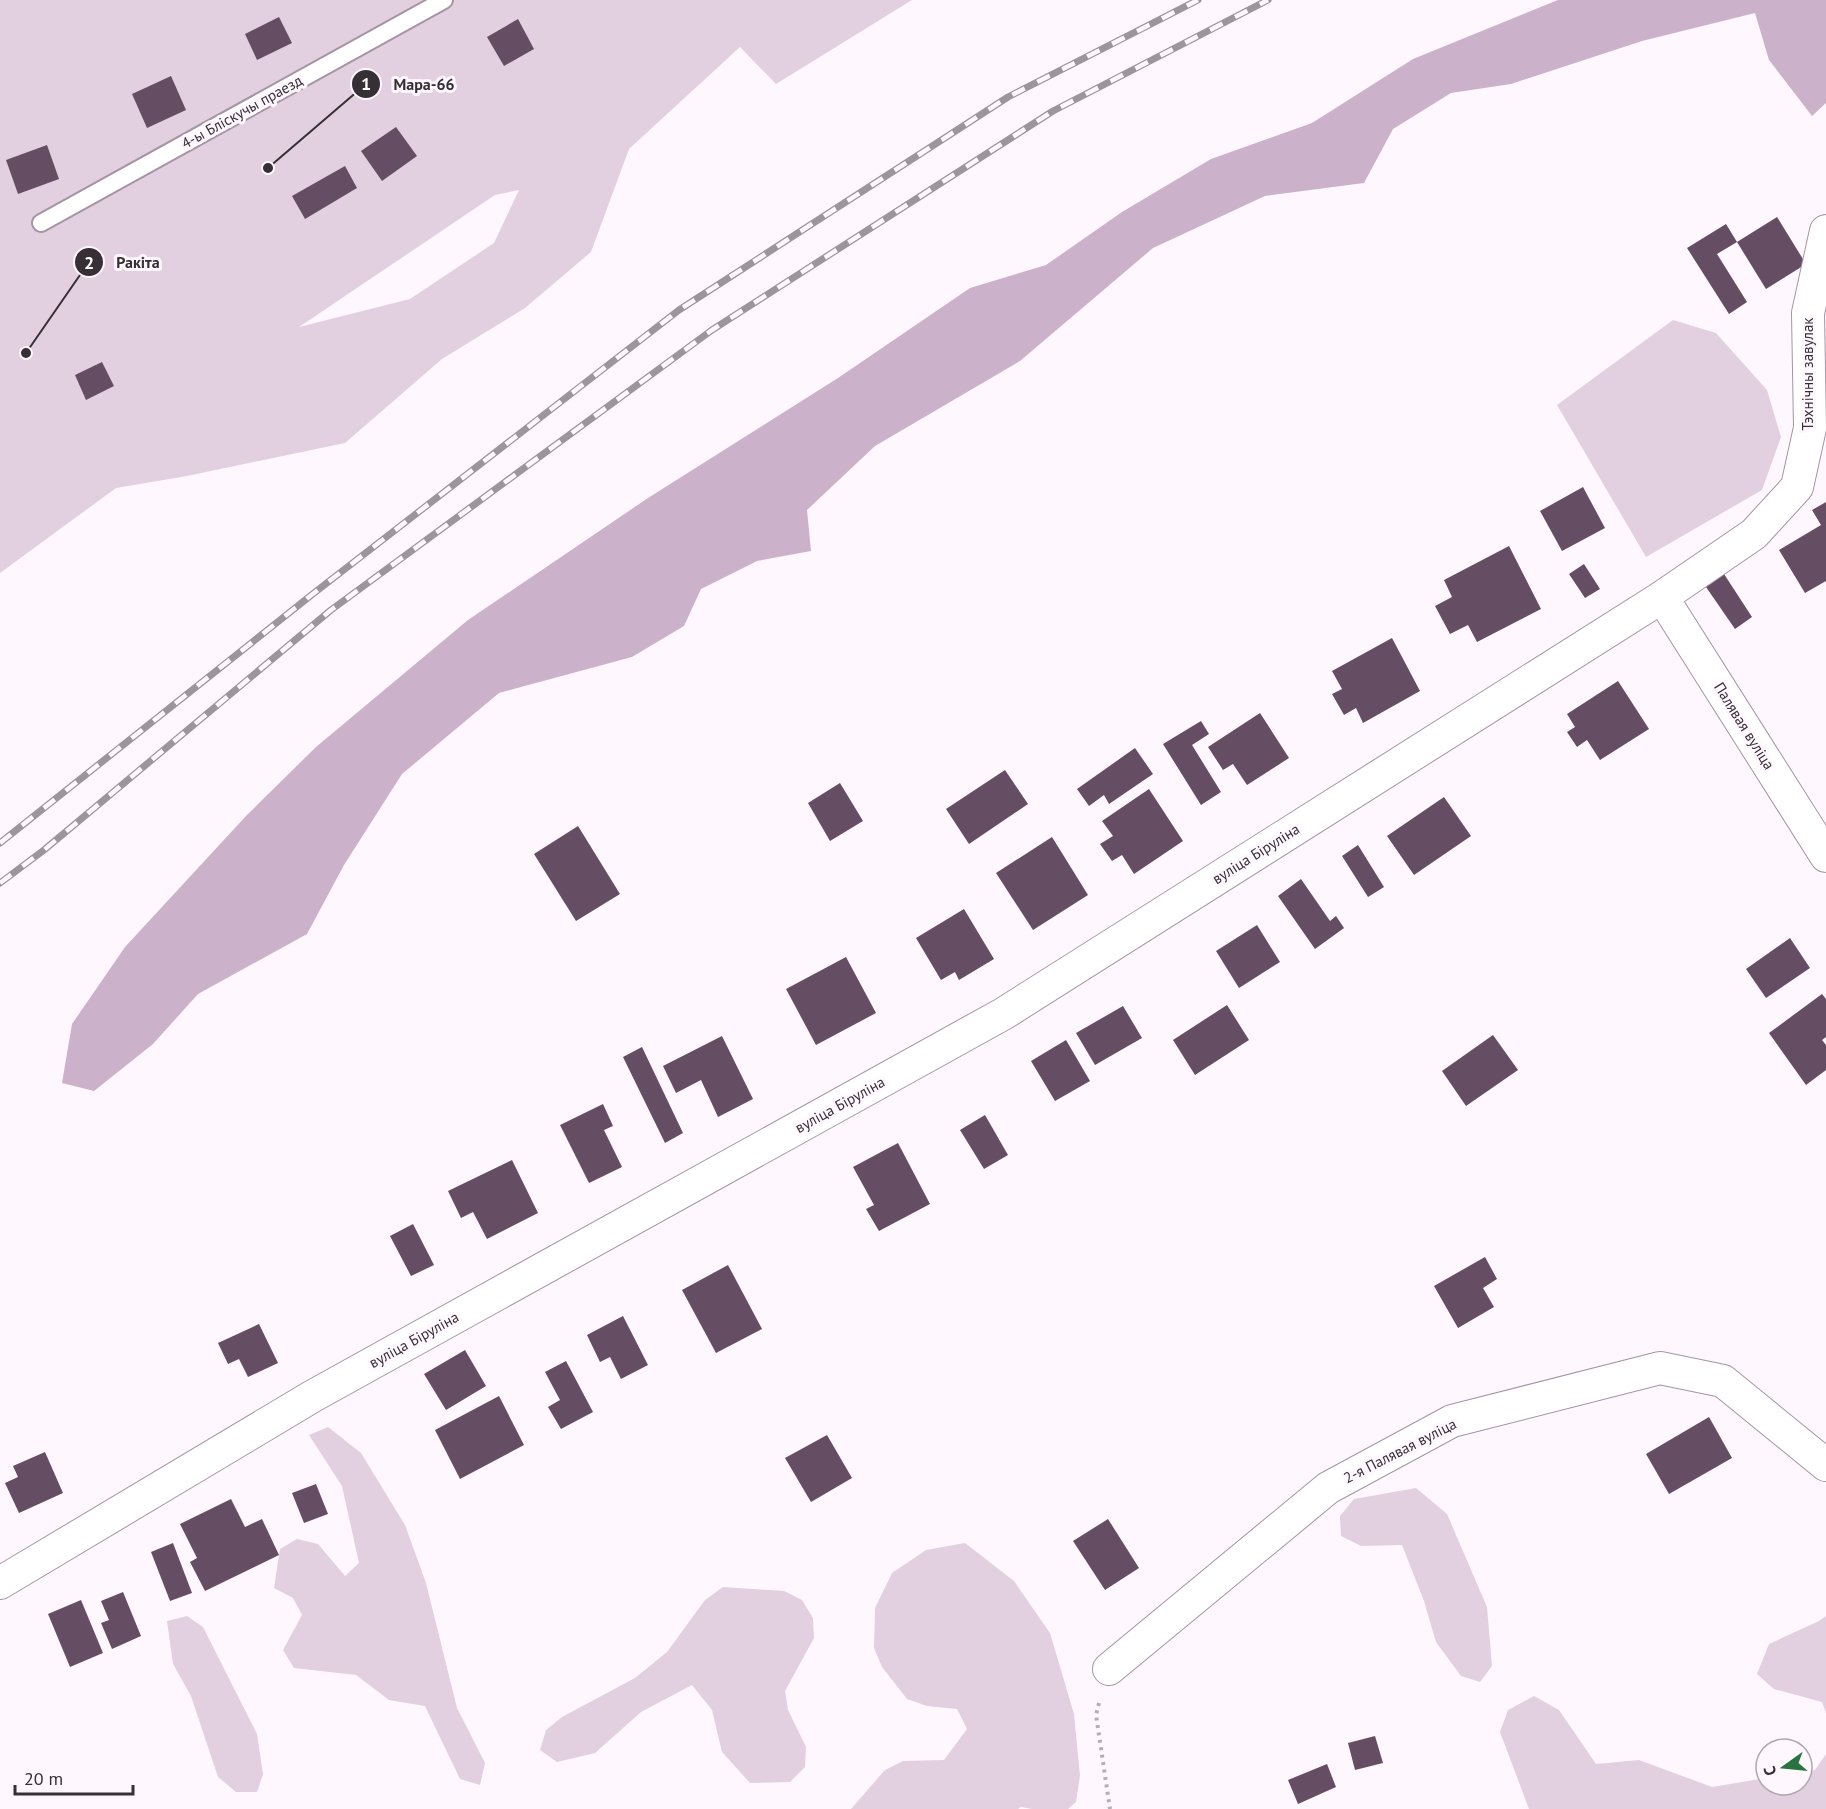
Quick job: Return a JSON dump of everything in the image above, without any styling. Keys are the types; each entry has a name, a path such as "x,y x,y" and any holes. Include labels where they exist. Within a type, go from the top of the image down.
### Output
{"street":[{"name":"Тэхнічны завулак","path":"1662,597 1754,534 1797,487 1810,428 1808,313 1826,231"},
{"name":"Палявая вуліца","path":"1662,597 1826,856"},
{"name":"вуліца Біруліна","path":"0,1583 313,1396 1003,1014 1662,597"},
{"name":"2-я Палявая вуліца","path":"1110,1669 1328,1488 1452,1421 1660,1368 1723,1381 1826,1465"}],"lane":[{"name":"4-ы Бліскучы праезд","path":"41,223 444,0"}],"path":[{"path":"1110,1669 1096,1714 1110,1809"}],"shaded area":[{"path":"0,0 912,0 776,84 740,47 629,149 591,252 525,308 442,359 345,443 187,476 116,488 0,573","holes":["519,190 494,243 410,299 299,327 495,195"]},
{"path":"1558,0 1826,0 1826,103 1812,116 1769,60 1755,13 1642,41 1511,84 1451,93 1393,129 1364,183 1265,196 1153,248 1020,361 875,446 807,510 811,551 757,561 701,589 684,626 632,657 499,693 402,774 344,865 307,934 198,994 153,1044 94,1091 62,1083 72,1024 125,947 246,816 316,747 468,620 648,498 838,378 970,288 1046,265 1122,212 1211,159 1312,123 1413,59"},
{"path":"1673,320 1716,333 1767,390 1781,437 1762,490 1646,557 1557,405"},
{"path":"328,1427 361,1453 405,1525 426,1583 457,1708 485,1763 480,1785 460,1779 425,1706 389,1700 356,1675 294,1668 283,1650 302,1615 293,1598 274,1588 280,1549 297,1539 318,1544 345,1576 359,1563 342,1486 309,1435"},
{"path":"1416,1488 1447,1514 1487,1607 1492,1666 1480,1682 1461,1676 1436,1642 1424,1601 1402,1545 1361,1546 1341,1536 1340,1516 1354,1499"},
{"path":"965,1543 1014,1581 1050,1633 1074,1714 1080,1776 1076,1802 1068,1809 1021,1807 1018,1809 851,1809 885,1770 903,1761 944,1760 967,1729 957,1709 927,1706 907,1699 882,1667 874,1648 875,1608 892,1573 926,1550"},
{"path":"723,1587 784,1591 802,1600 813,1618 814,1638 785,1691 788,1710 806,1747 805,1767 790,1782 750,1783 722,1752 712,1710 692,1685 641,1712 595,1753 557,1762 540,1750 546,1730 562,1717 635,1678 667,1652 705,1600"},
{"path":"187,1616 203,1627 257,1734 263,1774 257,1792 236,1792 218,1777 191,1696 173,1664 167,1621"},
{"path":"1826,1616 1826,1713 1822,1702 1774,1689 1757,1674 1769,1644"},
{"path":"1534,1696 1559,1710 1596,1764 1639,1760 1712,1787 1754,1780 1754,1797 1814,1797 1814,1770 1826,1754 1826,1809 1529,1809 1500,1732 1508,1710"}],"building":[{"path":"279,17 292,43 257,60 245,34"},
{"path":"518,19 534,49 504,66 487,37"},
{"path":"171,76 186,110 147,128 132,94"},
{"path":"396,127 417,156 382,181 361,151"},
{"path":"47,145 59,179 18,194 6,160"},
{"path":"345,166 357,188 305,219 292,196"},
{"path":"1777,217 1806,264 1766,289 1737,242"},
{"path":"1726,224 1737,242 1717,254 1747,302 1729,314 1687,248"},
{"path":"102,362 114,386 86,400 75,375"},
{"path":"1583,487 1605,528 1562,551 1540,511"},
{"path":"1826,502 1826,581 1805,593 1779,550 1821,525 1812,510"},
{"path":"1509,546 1541,609 1477,642 1468,625 1450,634 1435,606 1452,597 1444,580"},
{"path":"1584,564 1600,589 1585,598 1569,574"},
{"path":"1724,574 1752,617 1735,629 1706,587"},
{"path":"1392,638 1420,691 1363,723 1356,708 1344,715 1332,694 1342,689 1332,671"},
{"path":"1618,681 1649,729 1600,760 1587,740 1577,747 1567,732 1575,727 1567,714"},
{"path":"1260,713 1289,758 1247,785 1233,764 1223,770 1208,747"},
{"path":"1201,721 1209,734 1192,745 1221,792 1201,805 1163,744"},
{"path":"1135,748 1153,774 1109,804 1104,795 1089,806 1077,789"},
{"path":"1005,770 1028,804 969,844 946,809"},
{"path":"840,783 863,821 830,841 808,803"},
{"path":"1149,789 1183,841 1134,874 1122,855 1112,861 1100,844 1113,836 1102,821"},
{"path":"1444,797 1471,836 1414,875 1387,836"},
{"path":"578,826 620,894 576,921 534,854"},
{"path":"1052,837 1088,895 1033,930 996,873"},
{"path":"1358,845 1384,887 1368,897 1342,856"},
{"path":"1301,879 1330,921 1336,916 1344,928 1315,949 1278,896"},
{"path":"964,909 994,959 959,980 955,972 941,980 916,938"},
{"path":"1257,925 1280,962 1239,988 1216,951"},
{"path":"1790,938 1810,968 1766,998 1746,969"},
{"path":"846,957 876,1013 816,1045 786,989"},
{"path":"1822,994 1826,999 1826,1037 1822,1040 1826,1045 1826,1070 1806,1085 1769,1033"},
{"path":"1227,1005 1249,1040 1195,1075 1173,1040"},
{"path":"1123,1006 1142,1038 1095,1065 1076,1033"},
{"path":"1493,1035 1518,1070 1466,1106 1442,1071"},
{"path":"722,1036 753,1099 718,1117 701,1080 676,1093 663,1066"},
{"path":"1066,1040 1090,1081 1055,1101 1031,1061"},
{"path":"642,1047 683,1133 665,1143 623,1057"},
{"path":"603,1104 613,1126 604,1130 622,1167 589,1183 560,1125"},
{"path":"985,1115 1008,1155 984,1169 960,1130"},
{"path":"898,1143 930,1204 879,1231 866,1209 874,1205 853,1167"},
{"path":"512,1160 538,1213 487,1239 473,1212 461,1218 448,1191"},
{"path":"413,1224 434,1265 411,1276 390,1236"},
{"path":"1485,1257 1497,1279 1483,1288 1494,1307 1458,1328 1434,1286"},
{"path":"728,1265 762,1329 716,1353 682,1290"},
{"path":"623,1316 648,1365 621,1379 610,1357 600,1362 587,1335"},
{"path":"259,1324 278,1363 248,1377 239,1359 228,1364 218,1343"},
{"path":"465,1350 486,1386 446,1410 424,1374"},
{"path":"566,1361 593,1412 561,1429 548,1407 560,1400 545,1372"},
{"path":"499,1396 524,1445 460,1479 435,1430"},
{"path":"1709,1417 1732,1458 1669,1494 1646,1454"},
{"path":"827,1435 852,1478 811,1502 785,1458"},
{"path":"45,1452 63,1493 19,1513 5,1483 18,1477 13,1466"},
{"path":"316,1484 328,1514 304,1523 292,1493"},
{"path":"231,1499 245,1527 262,1519 279,1555 205,1591 190,1562 197,1558 180,1524"},
{"path":"1108,1519 1139,1568 1105,1590 1073,1541"},
{"path":"173,1543 192,1593 170,1601 151,1552"},
{"path":"123,1592 141,1636 112,1649 101,1623 109,1620 101,1601"},
{"path":"81,1600 103,1653 70,1667 48,1614"},
{"path":"1375,1736 1383,1763 1355,1770 1348,1743"},
{"path":"1327,1764 1336,1787 1298,1804 1288,1780"}],"railway":[{"path":"0,843 314,593 679,310 1008,97 1198,0"},
{"path":"0,883 44,850 331,610 712,330 1053,111 1268,0"}],"place":[{"name":"Мара-66","path":"268,168"},
{"name":"Ракіта","path":"26,353"}]}
